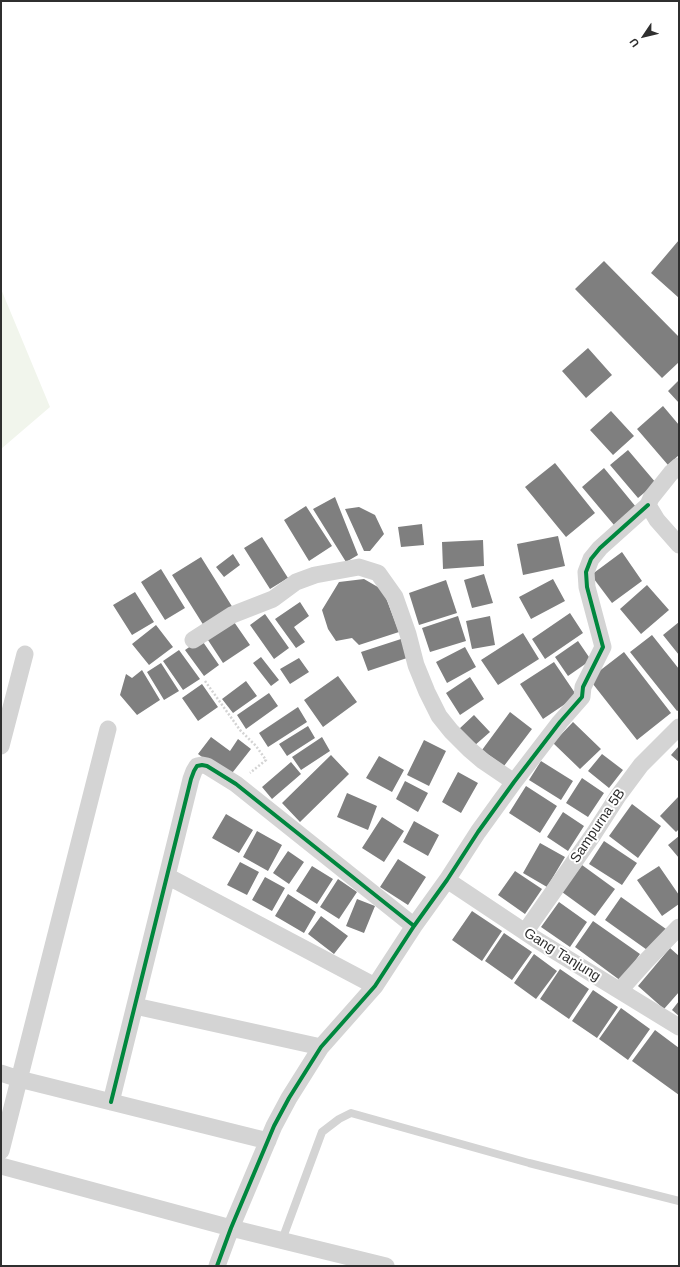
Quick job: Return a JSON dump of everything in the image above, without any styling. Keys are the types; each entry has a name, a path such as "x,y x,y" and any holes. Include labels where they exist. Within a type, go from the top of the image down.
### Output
{"street":[{"path":"217,1266 231,1228 268,1141 290,1098 321,1047 375,986 478,832 560,722 582,697 583,687 602,647 587,588 586,572 591,559 600,548 648,505 651,498 671,473 679,466"},
{"path":"648,505 657,520 679,545"},
{"path":"193,640 232,615 273,599 296,582 314,575 359,567 378,573 395,597 408,634 416,665 439,716 468,749 514,782"},
{"path":"1,746 25,654"},
{"name":"Sampurna 5B","path":"525,932 593,835 618,796 641,765 679,727"},
{"path":"1,1151 108,729"},
{"path":"112,1102 191,778 197,766 207,766 236,784 414,926"},
{"path":"167,876 375,986"},
{"name":"Gang Tanjung","path":"447,880 537,940 679,1027"},
{"path":"620,990 679,927"},
{"path":"136,1006 321,1047"},
{"path":"1,1073 19,1079 268,1141"},
{"path":"1,1166 231,1228 386,1266"}],"lane":[{"path":"282,1240 322,1132 351,1112 529,1163 679,1201"}],"path":[{"path":"205,681 240,730 256,746 266,760 236,784"}],"shaded area":[{"path":"1,289 50,407 1,449"}],"building":[{"path":"679,240 679,298 651,273"},
{"path":"604,261 679,337 679,362 662,378 575,289"},
{"path":"588,348 612,375 586,398 562,371"},
{"path":"679,380 679,403 668,391"},
{"path":"663,406 679,425 679,455 668,465 637,429"},
{"path":"611,411 634,436 613,455 590,430"},
{"path":"628,450 656,483 638,498 610,465"},
{"path":"555,463 595,513 566,537 525,487"},
{"path":"604,468 636,507 614,525 582,487"},
{"path":"335,497 358,555 346,562 313,509"},
{"path":"306,506 332,546 309,561 284,520"},
{"path":"359,507 375,515 384,534 370,551 364,551 345,509"},
{"path":"422,524 424,545 401,547 398,527"},
{"path":"558,536 565,566 523,575 517,544"},
{"path":"262,537 288,578 270,589 244,548"},
{"path":"483,540 484,566 443,569 442,542"},
{"path":"622,552 642,581 612,603 591,575"},
{"path":"233,554 240,565 224,577 216,567"},
{"path":"201,557 233,608 204,626 172,575"},
{"path":"161,569 185,608 165,620 141,582"},
{"path":"484,574 493,603 472,608 464,580"},
{"path":"364,579 383,590 399,632 359,645 352,638 336,641 328,629 322,610 339,582"},
{"path":"553,579 565,601 531,619 519,597"},
{"path":"446,580 457,613 419,625 409,593"},
{"path":"647,585 669,610 641,634 620,609"},
{"path":"135,592 154,622 132,635 113,605"},
{"path":"300,602 309,616 294,627 305,642 296,648 275,619"},
{"path":"570,613 583,633 545,659 532,639"},
{"path":"265,614 289,648 274,659 250,625"},
{"path":"458,616 466,641 430,652 422,628"},
{"path":"490,616 495,645 472,649 466,621"},
{"path":"232,619 250,645 223,663 206,637"},
{"path":"679,622 679,655 663,635"},
{"path":"156,625 173,647 149,665 132,644"},
{"path":"523,633 539,659 498,685 481,660"},
{"path":"652,635 679,669 679,710 677,711 630,652"},
{"path":"201,639 219,665 204,676 185,650"},
{"path":"401,639 407,658 368,671 361,652"},
{"path":"578,641 591,660 568,676 555,657"},
{"path":"465,647 476,667 447,683 436,662"},
{"path":"179,650 200,679 183,690 163,661"},
{"path":"624,652 671,713 637,740 589,679"},
{"path":"261,657 279,680 271,686 253,663"},
{"path":"299,658 309,672 290,684 280,669"},
{"path":"554,662 577,696 543,719 520,684"},
{"path":"161,663 179,691 164,700 147,672"},
{"path":"142,670 160,700 137,715 120,695 126,674 132,678"},
{"path":"338,676 357,702 323,727 304,700"},
{"path":"470,677 484,699 460,715 446,693"},
{"path":"246,681 257,696 233,713 222,699"},
{"path":"202,684 218,707 198,721 182,698"},
{"path":"269,693 278,706 246,729 237,715"},
{"path":"298,707 307,722 268,747 259,733"},
{"path":"510,712 532,729 504,766 482,750"},
{"path":"474,715 490,732 474,746 459,729"},
{"path":"573,722 601,749 580,769 553,743"},
{"path":"308,726 315,738 287,756 279,744"},
{"path":"211,737 230,751 238,739 251,749 229,777 198,754"},
{"path":"322,737 330,751 301,770 292,757"},
{"path":"424,740 446,751 429,786 407,775"},
{"path":"679,746 679,762 671,755"},
{"path":"602,754 623,770 609,788 588,771"},
{"path":"331,755 349,774 300,822 282,803"},
{"path":"379,756 404,770 392,792 366,778"},
{"path":"541,761 573,781 561,800 529,780"},
{"path":"291,762 301,774 272,799 262,787"},
{"path":"458,772 478,783 461,813 442,802"},
{"path":"582,778 604,793 588,817 566,803"},
{"path":"405,781 428,793 418,812 396,799"},
{"path":"526,786 557,806 540,833 509,813"},
{"path":"347,793 377,806 368,830 337,817"},
{"path":"679,796 679,829 676,832 660,816"},
{"path":"632,804 661,826 638,858 609,836"},
{"path":"563,812 584,826 568,851 547,837"},
{"path":"226,814 253,830 239,853 212,838"},
{"path":"382,817 404,831 384,862 362,848"},
{"path":"414,821 439,835 428,856 403,842"},
{"path":"257,831 282,845 268,871 243,857"},
{"path":"679,836 679,858 668,845"},
{"path":"604,841 637,863 622,885 589,864"},
{"path":"540,843 565,857 547,887 523,873"},
{"path":"288,851 304,862 289,884 273,873"},
{"path":"398,859 426,877 408,905 380,887"},
{"path":"240,862 259,872 247,895 227,885"},
{"path":"582,865 615,889 595,916 562,892"},
{"path":"312,866 333,879 317,904 296,891"},
{"path":"659,866 679,895 679,904 662,916 637,880"},
{"path":"515,871 542,889 525,914 498,895"},
{"path":"265,877 285,888 272,911 252,900"},
{"path":"338,879 357,892 339,919 320,907"},
{"path":"288,894 316,912 304,933 275,916"},
{"path":"621,897 666,929 650,952 605,920"},
{"path":"357,899 375,906 364,933 346,926"},
{"path":"559,902 587,922 570,947 541,927"},
{"path":"472,911 502,931 482,961 452,940"},
{"path":"321,916 348,936 334,954 308,934"},
{"path":"593,921 640,954 621,981 575,947"},
{"path":"504,933 532,952 512,980 485,961"},
{"path":"670,948 679,956 679,992 664,1009 638,986"},
{"path":"534,954 557,971 536,999 514,983"},
{"path":"560,969 589,989 569,1019 540,999"},
{"path":"593,990 618,1007 597,1038 572,1021"},
{"path":"679,1001 679,1016 672,1010"},
{"path":"621,1008 650,1029 628,1060 599,1039"},
{"path":"655,1030 679,1048 679,1095 632,1061"}],"cycle path":[{"path":"217,1266 231,1228 274,1126 289,1098 321,1047 375,986 478,832 560,722 582,697 583,687 603,647 587,587 586,572 591,559 600,548 648,505"},
{"path":"111,1102 191,779 197,766 207,766 236,784 414,926"}]}
